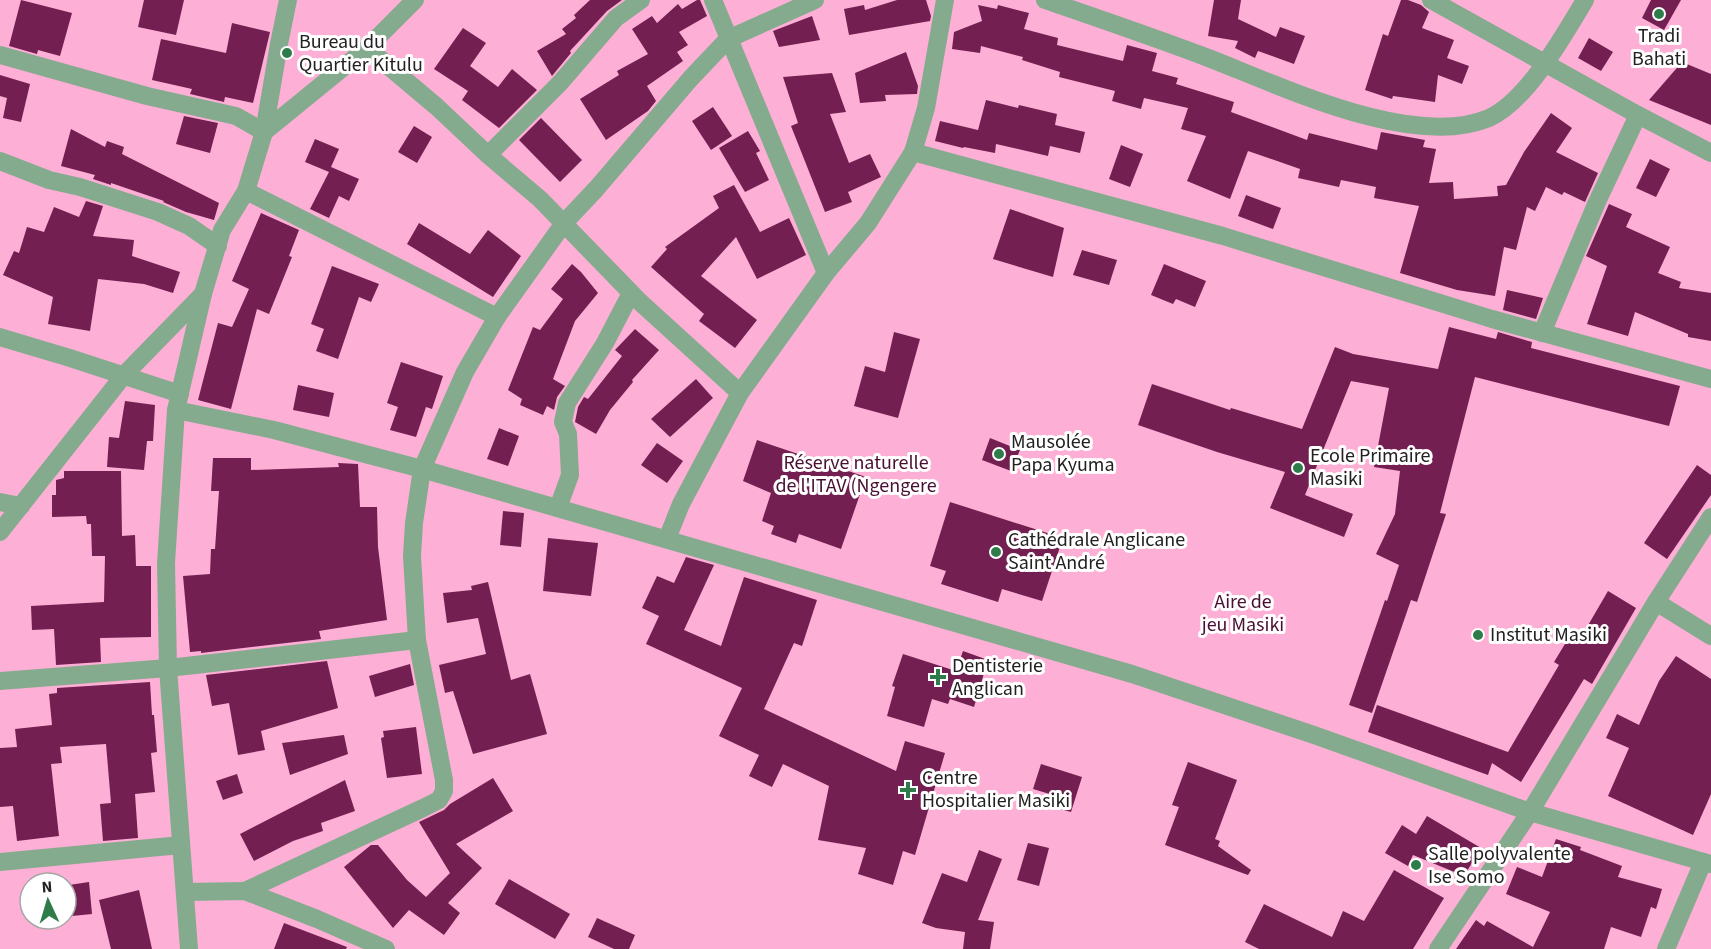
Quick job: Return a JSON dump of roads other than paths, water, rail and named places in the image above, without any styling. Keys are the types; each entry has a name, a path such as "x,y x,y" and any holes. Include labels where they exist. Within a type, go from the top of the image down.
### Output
{"street":[{"path":"189,949 168,668 166,563 178,402 203,294 222,231 246,191 264,132 288,0"},
{"path":"264,132 367,48 415,0"},
{"path":"488,155 560,83 616,18 641,0"},
{"path":"713,0 826,273"},
{"path":"245,891 439,800 444,791 444,780 417,640 412,556 422,469 465,372 496,317 564,223 691,78 728,39 815,0"},
{"path":"667,539 681,504 740,393 826,273 868,223 913,152 926,108 945,0"},
{"path":"1045,0 1331,105 1403,124 1453,128 1490,118 1517,99 1545,62 1585,0"},
{"path":"1431,0 1711,153"},
{"path":"367,48 540,199 631,293 740,393"},
{"path":"0,55 147,96 236,116 264,132"},
{"path":"1542,333 1597,202 1638,115"},
{"path":"913,152 1223,236 1542,333 1711,379"},
{"path":"0,161 49,180 80,187 158,212 189,226 218,246"},
{"path":"246,191 496,317"},
{"path":"558,508 570,475 568,434 562,422 567,403 605,343 631,293"},
{"path":"0,532 124,375 203,294"},
{"path":"0,337 124,375 178,402 422,469 1132,674 1314,735 1530,812 1707,863 1666,949"},
{"path":"0,502 21,506"},
{"path":"1438,949 1530,812 1656,602 1711,517"},
{"path":"1656,602 1711,636"},
{"path":"0,681 168,668 417,640"},
{"path":"0,862 181,845"},
{"path":"185,892 245,891 386,949"}],"place":[{"name":"Tradi Bahati","path":"1659,14"},
{"name":"Bureau du Quartier Kitulu","path":"287,53"},
{"name":"Mausolée Papa Kyuma","path":"999,454"},
{"name":"Ecole Primaire Masiki","path":"1298,468"},
{"name":"Cathédrale Anglicane Saint André","path":"996,552"},
{"name":"Institut Masiki","path":"1478,635"},
{"name":"Dentisterie Anglican","path":"938,677"},
{"name":"Centre Hospitalier Masiki","path":"908,790"},
{"name":"Salle polyvalente Ise Somo","path":"1416,865"}],"park label":[{"name":"Réserve naturelle de l'ITAV (Ngengere","path":"856,474"},
{"name":"Aire de jeu Masiki","path":"1243,614"}]}
